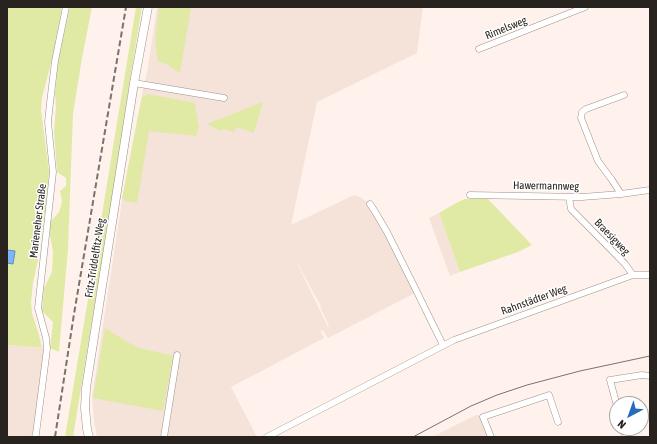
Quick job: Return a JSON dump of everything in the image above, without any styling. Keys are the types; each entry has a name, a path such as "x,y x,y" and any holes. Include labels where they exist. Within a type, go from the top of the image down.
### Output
{"street":[{"name":"Marieneher Straße","path":"35,437 48,349 38,308 53,172 48,122 55,61 66,7"},
{"name":"Fritz-Triddelfitz-Weg","path":"89,437 85,408 86,388 134,83 148,7"},
{"name":"Rimelsweg","path":"479,49 585,7"},
{"path":"134,83 224,98"},
{"path":"621,194 598,161 581,118 582,112 586,109 624,94"},
{"name":"Hawermannweg","path":"470,195 588,197 650,190"},
{"name":"Braesigweg","path":"570,197 571,209 625,264 633,276"},
{"path":"370,204 387,232 443,345"},
{"path":"633,276 650,275"},
{"name":"Rahnstädter Weg","path":"267,437 443,345 475,332 633,276"},
{"path":"164,437 177,355"},
{"path":"614,396 610,380 642,374 650,376"},
{"path":"491,437 483,417 549,395 558,422"}],"shaded area":[{"path":"157,7 423,7 417,53 317,102 291,225 354,195 360,197 370,204 415,293 328,338 323,330 320,331 324,338 231,387 257,437 97,437 92,397 123,194 148,67","holes":["294,257 321,306 320,307 329,326 328,327"]},
{"path":"439,213 460,272 450,276 429,218"},
{"path":"7,345 47,349 35,437 7,437"},
{"path":"476,415 483,417 491,437 432,437"}],"green space":[{"path":"7,7 62,7 52,59 42,98 41,110 49,171 47,200 31,302 32,313 42,348 7,345"},
{"path":"70,7 92,7 73,114 68,249 59,352 50,348 53,322 42,311 44,288 52,272 53,252 49,230 50,222 59,212 62,202 60,191 66,186 66,178 57,172 54,130 58,63"},
{"path":"136,7 142,7 127,98 123,137 73,437 65,437 93,269"},
{"path":"159,7 191,7 180,73 170,66 158,61 155,40"},
{"path":"148,94 195,103 199,127 196,136 149,131 137,203 125,201 122,198 142,97"},
{"path":"263,102 254,133 237,127 234,132 224,129 220,131 207,124"},
{"path":"465,199 488,199 532,245 518,252 460,272 439,213"},
{"path":"105,328 136,347 173,356 163,411 93,398"}],"water":[{"path":"7,250 15,251 13,264 7,263"}],"tram line":[{"path":"413,437 471,406 497,395 527,385 580,371 650,356"}],"railway":[{"path":"55,437 74,314 126,7"}]}
